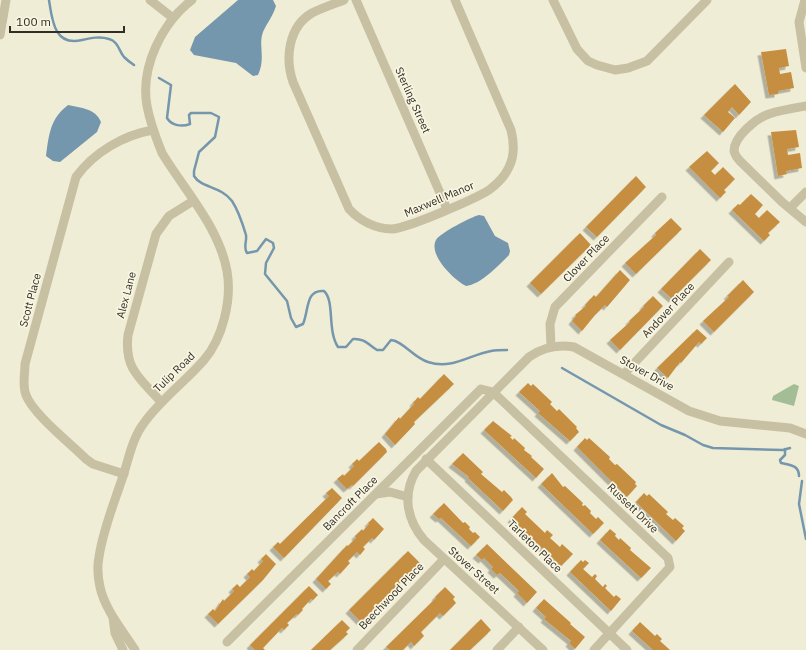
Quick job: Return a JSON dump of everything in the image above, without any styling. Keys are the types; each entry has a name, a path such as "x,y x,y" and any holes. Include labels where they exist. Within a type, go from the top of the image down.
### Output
{"street":[{"path":"0,35 6,0"},
{"path":"150,0 173,18"},
{"name":"Tulip Road","path":"136,650 113,617 104,601 100,588 99,558 102,541 142,424 161,402 205,359 219,332 226,308 227,272 222,252 213,230 162,153 153,130 147,106 148,72 157,45 173,18 192,0"},
{"name":"Maxwell Manor","path":"344,0 312,14 302,22 292,40 288,63 293,82 349,209 361,220 386,229 394,229 410,225 483,193 497,183 510,166 513,153 511,130 455,0"},
{"name":"Sterling Street","path":"356,0 447,209"},
{"path":"553,0 577,49 588,61 616,70 641,64 647,61 707,0"},
{"path":"805,0 799,22 806,68"},
{"path":"806,106 768,114 756,121 741,135 735,144 734,150 735,155 740,161 782,202 806,222"},
{"name":"Scott Place","path":"124,474 102,468 86,458 33,408 24,387 25,364 76,177 94,158 126,137 153,130"},
{"path":"790,208 806,192"},
{"name":"Clover Place","path":"551,346 550,324 555,307 662,197"},
{"name":"Alex Lane","path":"161,402 130,365 127,350 128,335 156,234 169,216 194,201"},
{"name":"Andover Place","path":"624,374 729,262"},
{"name":"Stover Drive","path":"493,392 529,356 551,346 566,346 581,350 689,411 709,418 790,428 806,434"},
{"name":"Bancroft Place","path":"227,642 481,389 493,392"},
{"name":"Stover Street","path":"493,392 426,460 411,479 408,497 408,512 415,527 424,540 543,650"},
{"name":"Russett Drive","path":"493,392 668,558 670,567 594,650"},
{"name":"Tarleton Place","path":"426,460 627,650"},
{"path":"376,494 390,492 408,497"},
{"name":"Beechwood Place","path":"356,650 444,559"},
{"name":"Tulip Road","path":"113,617 115,633 123,650"},
{"path":"497,650 519,627"}],"green space":[{"path":"794,384 799,386 794,406 772,400 773,396"}],"water":[{"path":"238,0 273,0 276,6 263,32 261,42 262,57 258,75 253,76 236,63 194,55 190,50 195,37"},
{"path":"68,105 91,111 101,122 97,132 60,162 53,161 46,156 51,128 57,116"},
{"path":"479,215 484,216 495,236 508,243 510,251 509,255 489,274 477,282 466,286 449,273 439,260 434,246 436,240 443,233"}],"building":[{"path":"786,49 789,66 779,68 780,74 791,72 794,88 778,91 778,94 769,95 761,52"},
{"path":"735,84 751,102 739,115 732,107 728,112 735,118 723,132 704,115"},
{"path":"796,130 799,147 787,149 788,155 800,153 802,168 786,171 787,174 778,176 771,132"},
{"path":"707,151 719,163 711,171 715,175 723,167 735,179 724,190 726,192 720,198 689,167"},
{"path":"636,176 646,187 597,237 586,227"},
{"path":"751,194 763,205 755,214 759,218 767,210 780,222 768,233 770,235 764,241 732,210 738,204 740,205"},
{"path":"671,218 682,229 636,274 625,263 656,235 655,233"},
{"path":"580,233 591,245 541,294 530,283"},
{"path":"700,249 711,260 672,299 661,289"},
{"path":"620,270 630,280 607,307 605,305 582,331 572,321 576,316 575,315 586,306 585,305 594,295 596,297"},
{"path":"743,280 754,292 714,332 703,321 729,297 727,296"},
{"path":"653,296 663,306 620,350 610,340 630,322 629,321"},
{"path":"697,329 707,338 701,344 699,342 681,363 680,362 668,378 657,368"},
{"path":"444,374 454,384 414,422 415,424 395,445 385,434 399,417 400,419 414,404 413,403 418,397 420,399"},
{"path":"528,383 531,386 533,384 552,402 550,404 557,411 559,409 577,427 576,428 579,432 570,441 538,413 540,411 519,392"},
{"path":"493,421 512,436 510,437 513,440 514,438 525,448 524,450 544,469 536,478 484,430"},
{"path":"585,438 587,440 589,438 610,457 609,459 615,465 617,464 636,482 635,484 637,486 627,497 577,447"},
{"path":"379,442 387,452 353,486 352,485 347,489 337,479 343,474 344,476 354,466 352,464 357,459 359,461"},
{"path":"463,453 483,472 481,474 502,492 504,490 511,497 513,500 503,511 468,478 469,477 452,464"},
{"path":"552,473 563,487 565,486 583,503 583,506 585,505 591,511 590,513 596,519 598,517 604,523 593,534 541,484"},
{"path":"332,488 342,498 284,558 273,547 278,542 280,544 329,496 326,493"},
{"path":"644,493 647,496 649,494 668,512 666,514 673,520 675,518 684,526 682,528 685,531 676,541 636,502"},
{"path":"444,503 463,523 465,522 470,527 469,529 473,533 475,532 480,537 471,546 441,518 439,519 433,514"},
{"path":"522,507 527,512 525,514 545,533 547,530 553,535 550,538 560,547 562,544 573,554 561,566 511,519"},
{"path":"373,518 384,529 374,540 372,538 363,547 365,549 360,555 357,552 348,561 350,563 340,574 338,572 328,581 331,584 326,589 316,579 347,545 348,546 356,538 355,536 362,529 363,531"},
{"path":"610,529 616,534 615,536 619,540 620,538 631,548 630,550 651,568 641,578 600,540"},
{"path":"487,544 537,592 527,603 517,593 519,591 500,573 497,575 491,569 493,567 484,558 482,560 476,555"},
{"path":"408,551 420,563 361,622 349,610"},
{"path":"266,554 276,564 263,580 218,624 208,614 213,609 215,611 223,599 224,601 234,591 232,589 237,584 240,587 250,577 247,574 252,569 254,571 263,561 261,559"},
{"path":"581,560 583,562 585,560 589,563 583,569 592,577 595,574 597,576 595,579 603,587 605,584 607,586 605,588 614,597 616,595 621,599 611,611 570,572"},
{"path":"309,586 318,595 313,600 311,599 298,615 297,614 287,623 289,625 284,630 282,628 263,648 265,650 255,650 250,645"},
{"path":"445,587 455,597 453,599 456,603 443,616 440,613 421,632 424,636 414,646 411,642 403,650 390,650 386,647 436,598 435,597"},
{"path":"544,599 585,637 575,649 569,643 571,641 544,619 546,617 536,608"},
{"path":"481,619 491,630 486,635 470,650 450,650"},
{"path":"342,620 350,628 346,632 348,634 330,650 311,650"},
{"path":"640,622 655,636 657,634 662,639 660,641 670,650 653,650 632,631"}],"waterway":[{"path":"49,0 53,23 56,30 65,39 73,41 99,37 112,40 124,57 134,65"},
{"path":"159,78 171,85 167,118 172,123 181,126 190,124 189,115 191,113 211,113 219,117 215,137 199,152 194,176 201,183 222,192 232,201 242,222 246,235 245,249 247,253 257,251 266,239 273,243 274,248 266,263 265,274 287,301 291,318 296,327 303,324 309,302 314,293 324,291 329,302 333,333 338,347 346,347 353,339 357,339 366,342 377,350 383,350 391,340 400,343 423,360 437,364 453,363 491,351 507,350"},
{"path":"562,368 661,425 685,435 703,445 713,448 783,450 790,448"},
{"path":"785,449 785,455 780,460 781,463 791,465 796,468 799,472 799,476"},
{"path":"802,481 799,504 806,539"}]}
